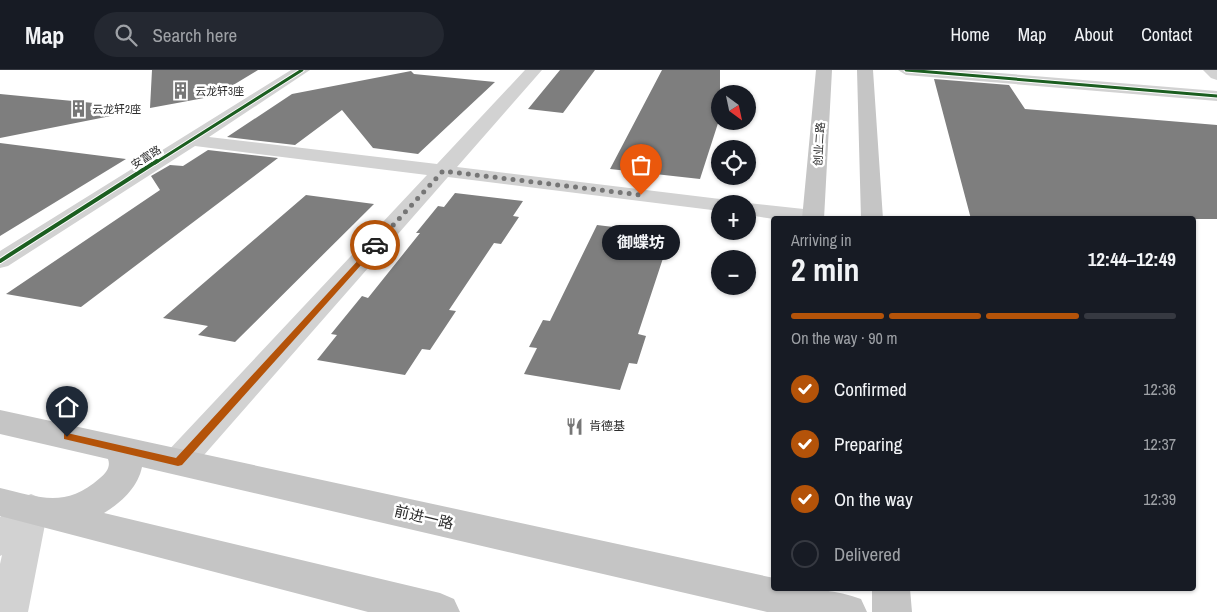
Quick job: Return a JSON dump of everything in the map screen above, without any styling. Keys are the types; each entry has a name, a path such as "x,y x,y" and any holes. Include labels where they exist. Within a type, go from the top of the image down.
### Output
{"main road":[{"name":"创业二路","path":"813,216 824,70"},
{"path":"865,70 872,216"},
{"name":"前进一路","path":"0,422 786,600 847,612"},
{"path":"25,508 72,510 105,494 117,484 125,472 127,461 124,453 118,448"},
{"path":"25,508 440,612"},
{"path":"891,591 892,612"}],"street":[{"name":"安富路","path":"0,261 302,70"},
{"path":"178,462 534,70"},
{"path":"906,70 1217,96"},
{"path":"1212,70 1217,75"},
{"path":"192,140 711,204"},
{"path":"756,210 799,216"},
{"path":"0,540 25,508"},
{"path":"8,612 25,508"}],"building":[{"path":"152,70 258,70 215,96 150,108"},
{"path":"560,70 595,70 563,113 528,109"},
{"path":"662,70 720,70 720,85 711,85 711,130 716,130 711,140 700,179 610,169"},
{"path":"411,71 414,74 495,82 418,154 373,148 342,110 295,145 227,137 292,94"},
{"path":"934,79 1009,85 1025,109 1217,125 1217,219 1196,219 1196,216 970,216"},
{"path":"0,94 125,106 126,113 0,138"},
{"path":"0,143 126,159 0,236"},
{"path":"208,150 278,158 81,307 6,294 160,190 151,176 170,165 183,166"},
{"path":"455,193 523,201 513,216 519,217 501,244 494,243 449,310 456,311 430,350 422,349 405,375 317,360 337,335 331,334 362,296 368,298 420,233 416,233 438,206 444,207"},
{"path":"306,195 374,204 235,342 198,335 208,326 163,318"},
{"path":"597,225 671,234 638,334 646,336 637,364 629,363 620,390 524,374 537,348 529,347 543,320 550,321"}],"cycle path":[{"path":"0,261 302,70"},
{"path":"906,70 1217,96"}],"way so far":[{"path":"375,245 443,171 641,195"}],"place":[{"name":"云龙轩3座","path":"181,91"},
{"name":"云龙轩2座","path":"78,109"},
{"name":"御蝶坊","path":"641,195"},
{"name":"肯德基","path":"575,426"}],"route":[{"path":"67,437 178,462 375,245"}]}
